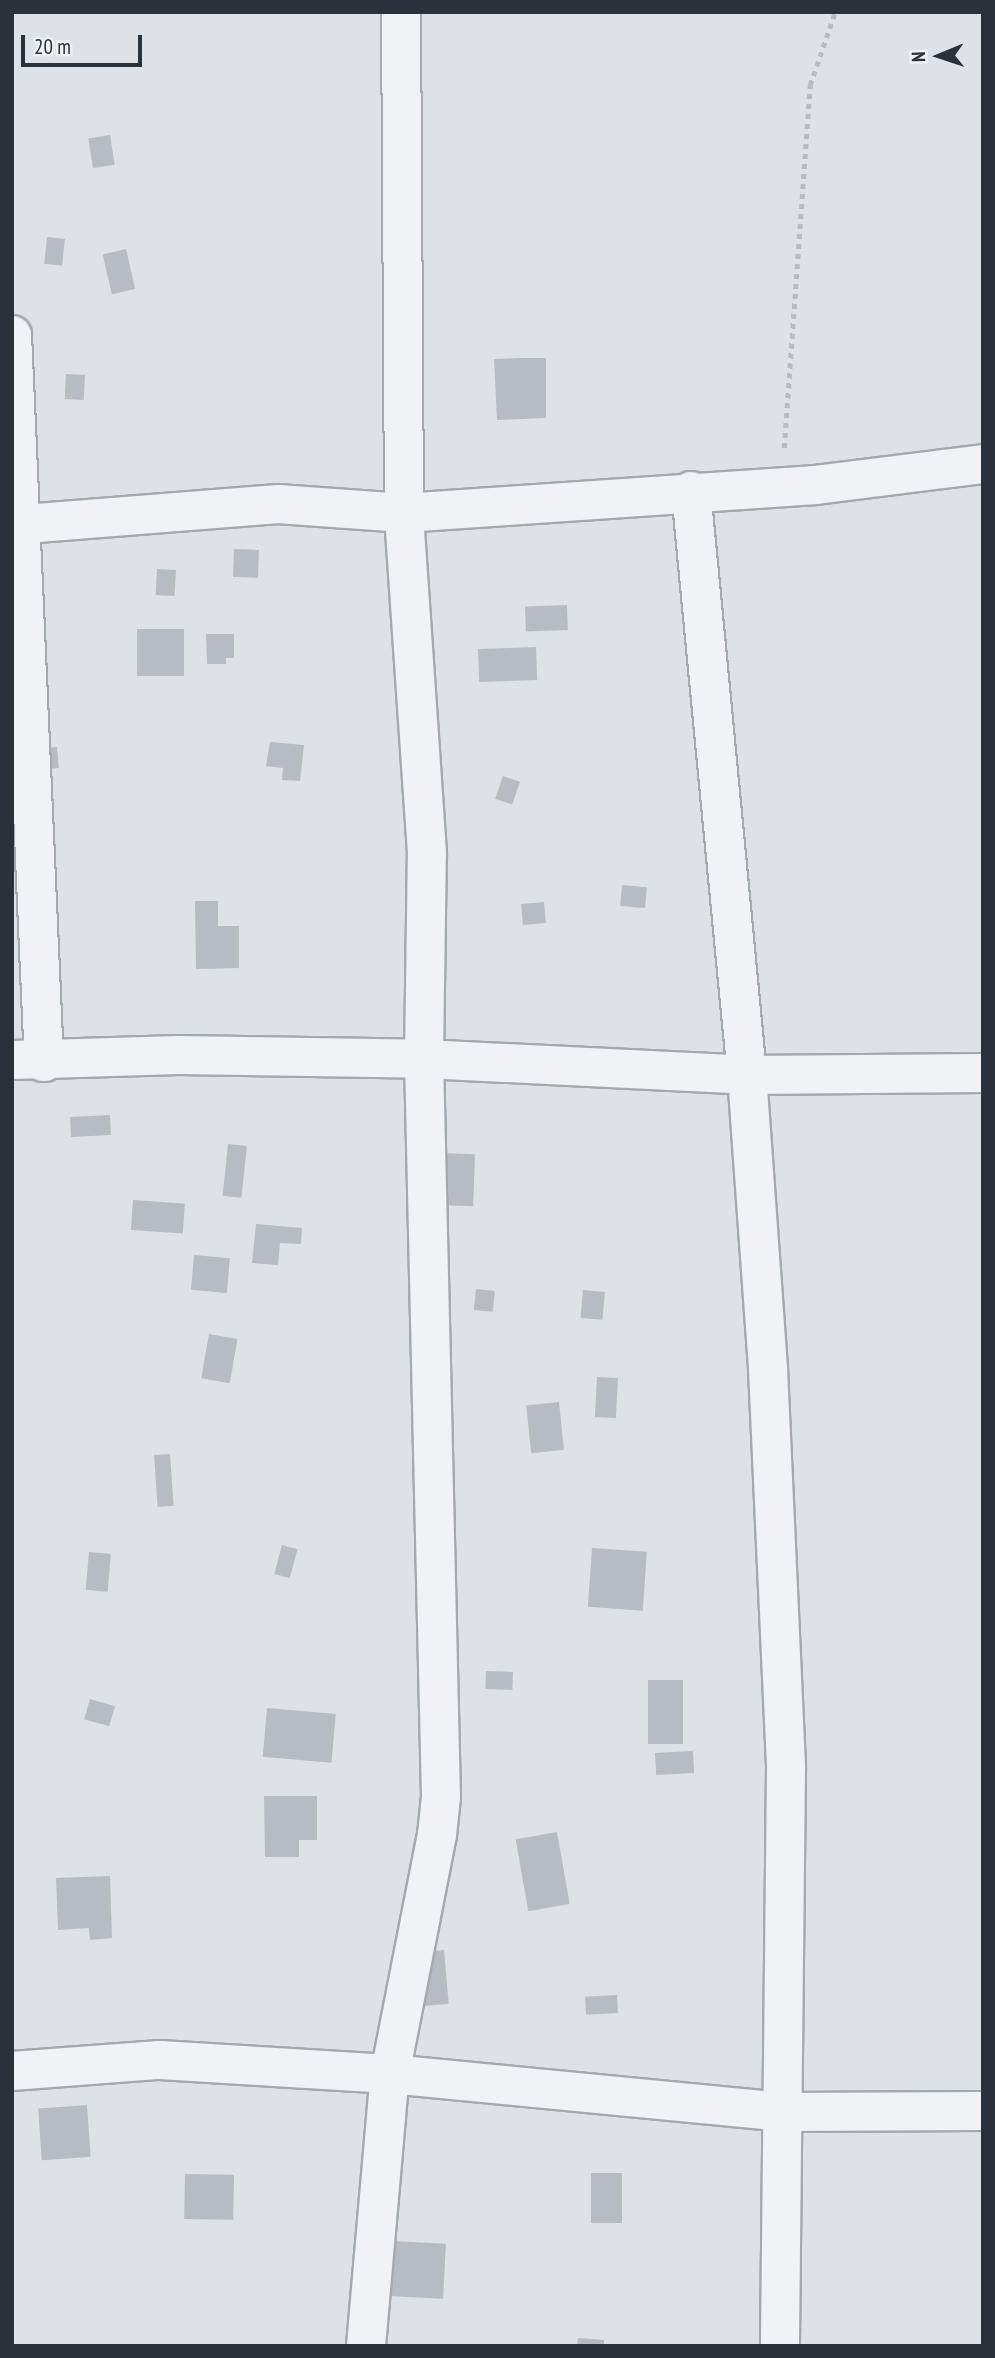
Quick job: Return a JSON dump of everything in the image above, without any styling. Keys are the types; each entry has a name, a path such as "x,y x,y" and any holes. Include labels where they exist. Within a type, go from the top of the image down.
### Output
{"street":[{"path":"366,2346 390,2074 441,1797 424,1059 427,852 404,513 401,12"},
{"path":"12,335 28,1061 179,1055 424,1059 747,1075 983,1073"},
{"path":"18,524 278,504 404,513 691,491 781,487 983,464"},
{"path":"691,491 747,1075 768,1369 786,1769 785,2112 779,2346"},
{"path":"12,2071 160,2060 390,2074 785,2112 983,2111"}],"path":[{"path":"781,487 810,85 835,12"}],"building":[{"path":"110,135 115,165 93,168 88,138"},
{"path":"47,237 65,239 62,266 44,264"},
{"path":"126,249 135,289 112,294 103,254"},
{"path":"546,358 546,418 497,420 494,359"},
{"path":"66,374 85,375 84,400 65,399"},
{"path":"234,549 259,550 258,578 233,577"},
{"path":"157,569 176,570 175,596 156,595"},
{"path":"567,605 568,630 526,631 525,606"},
{"path":"137,629 184,629 184,676 137,676"},
{"path":"206,634 234,634 234,658 226,658 226,664 207,664"},
{"path":"536,647 537,680 479,682 478,649"},
{"path":"270,742 304,745 300,781 282,780 283,768 266,766"},
{"path":"57,747 59,768 41,769 39,749"},
{"path":"503,776 520,782 512,805 495,799"},
{"path":"622,885 647,887 645,908 620,906"},
{"path":"195,901 218,901 218,926 239,926 239,968 196,969"},
{"path":"544,902 546,923 523,925 521,904"},
{"path":"110,1115 111,1135 71,1137 70,1117"},
{"path":"228,1144 247,1146 241,1198 223,1196"},
{"path":"441,1153 475,1154 473,1206 439,1205"},
{"path":"133,1200 185,1204 183,1234 131,1230"},
{"path":"256,1224 302,1228 301,1244 280,1243 278,1265 252,1263"},
{"path":"194,1255 230,1258 227,1293 191,1290"},
{"path":"476,1289 495,1291 493,1312 474,1310"},
{"path":"583,1290 605,1292 602,1320 581,1318"},
{"path":"209,1334 238,1339 230,1383 201,1378"},
{"path":"597,1377 618,1378 616,1418 595,1417"},
{"path":"559,1402 564,1450 531,1453 526,1405"},
{"path":"170,1454 174,1506 158,1507 154,1455"},
{"path":"282,1545 297,1549 290,1578 274,1574"},
{"path":"592,1548 647,1552 643,1611 588,1607"},
{"path":"89,1552 111,1554 108,1592 86,1590"},
{"path":"486,1671 513,1672 512,1690 485,1689"},
{"path":"648,1680 683,1680 683,1744 648,1744"},
{"path":"90,1699 115,1706 109,1726 84,1719"},
{"path":"267,1708 336,1714 331,1763 263,1757"},
{"path":"693,1751 694,1773 656,1775 655,1753"},
{"path":"264,1796 317,1796 317,1840 299,1840 299,1857 265,1857"},
{"path":"557,1832 570,1904 528,1911 516,1839"},
{"path":"110,1876 112,1938 90,1940 89,1928 58,1930 56,1878"},
{"path":"444,1950 449,2004 419,2006 414,1953"},
{"path":"617,1995 618,2013 586,2015 585,1997"},
{"path":"87,2105 91,2157 42,2160 38,2108"},
{"path":"591,2173 622,2173 622,2223 591,2223"},
{"path":"185,2174 234,2175 233,2220 184,2219"},
{"path":"392,2241 446,2244 443,2299 389,2296"},
{"path":"578,2338 604,2340 604,2346 577,2346"}]}
